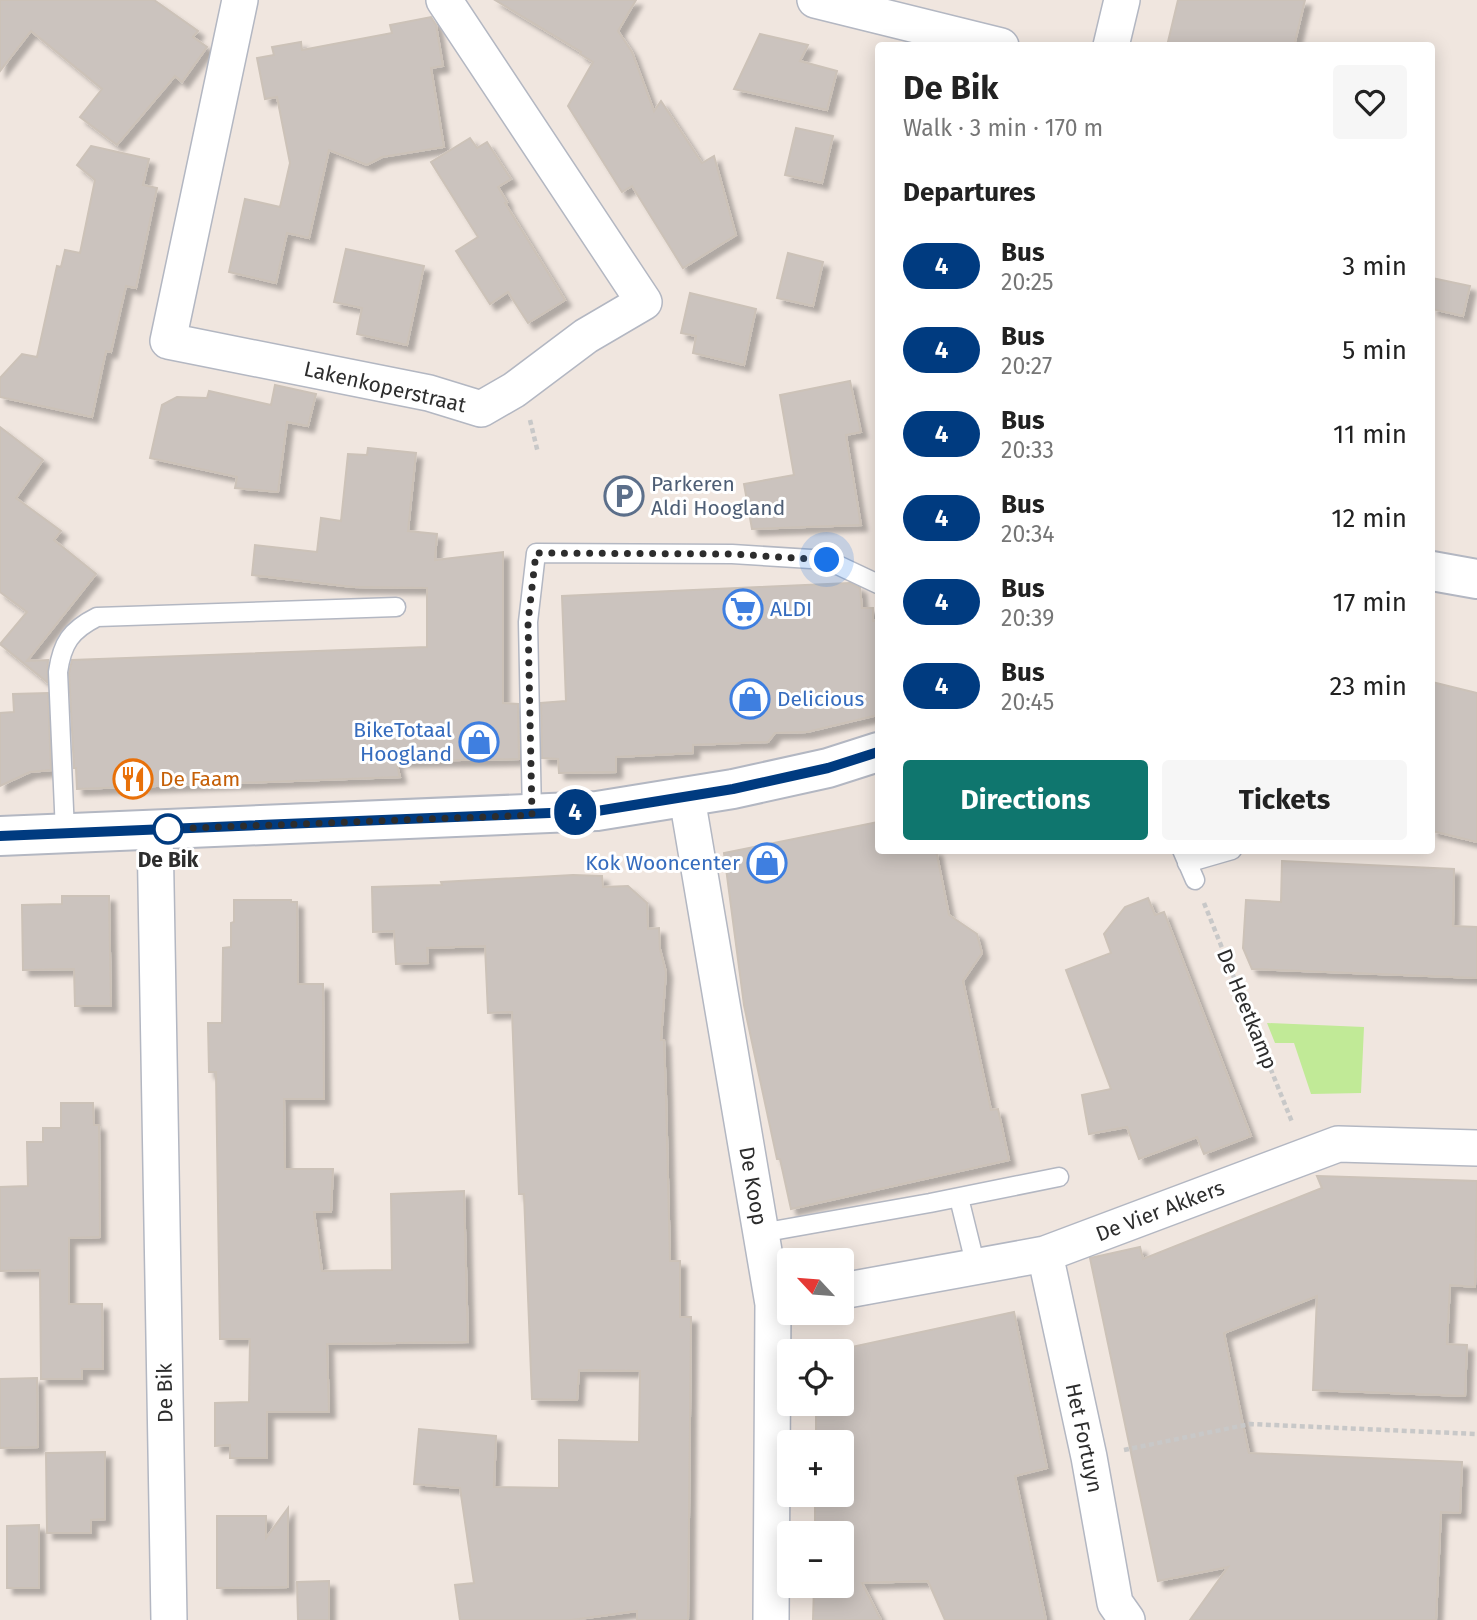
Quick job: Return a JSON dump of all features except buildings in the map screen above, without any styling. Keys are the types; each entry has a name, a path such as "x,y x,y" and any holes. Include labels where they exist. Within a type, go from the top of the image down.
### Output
{"street":[{"name":"Lakenkoperstraat","path":"240,0 167,341 429,393 481,409 514,390 586,336 644,302 444,0"},
{"path":"815,0 985,42"},
{"path":"1112,42 1122,0"},
{"path":"1435,572 1477,579"},
{"path":"0,836 597,811 687,798 828,768 875,753"},
{"name":"De Koop","path":"687,798 761,1233 777,1288"},
{"name":"De Bik","path":"155,829 169,1620"},
{"name":"De Vier Akkers","path":"854,1290 1045,1255 1338,1144 1477,1148"},
{"name":"Het Fortuyn","path":"1045,1255 1089,1457 1115,1603 1127,1620"},
{"name":"De Koop","path":"771,1620 780,1325"}],"lane":[{"path":"532,815 528,622 536,553 732,554 827,560 875,583"},
{"path":"65,832 58,672 60,655 79,626 96,617 396,607"},
{"path":"1195,880 1185,857 1205,854"},
{"path":"761,1233 959,1198 1059,1177"},
{"path":"959,1198 976,1267"}],"path":[{"name":"De Heetkamp","path":"1195,880 1306,1156"},
{"path":"1089,1457 1250,1424 1477,1434"}],"green space":[{"path":"1267,1023 1364,1027 1361,1093 1311,1094 1294,1043 1275,1043"}],"bus line":[{"name":"4","path":"0,836 597,811 733,789 828,768 875,753"}],"place":[{"name":"Parkeren Aldi Hoogland","path":"624,496"},
{"name":"ALDI","path":"743,609"},
{"name":"Delicious","path":"750,699"},
{"name":"BikeTotaal Hoogland","path":"479,742"},
{"name":"De Faam","path":"133,779"},
{"name":"De Bik","path":"168,829"},
{"name":"Kok Wooncenter","path":"767,863"}],"route":[{"path":"168,829 532,815 528,622 536,553 732,554 827,560"}]}
